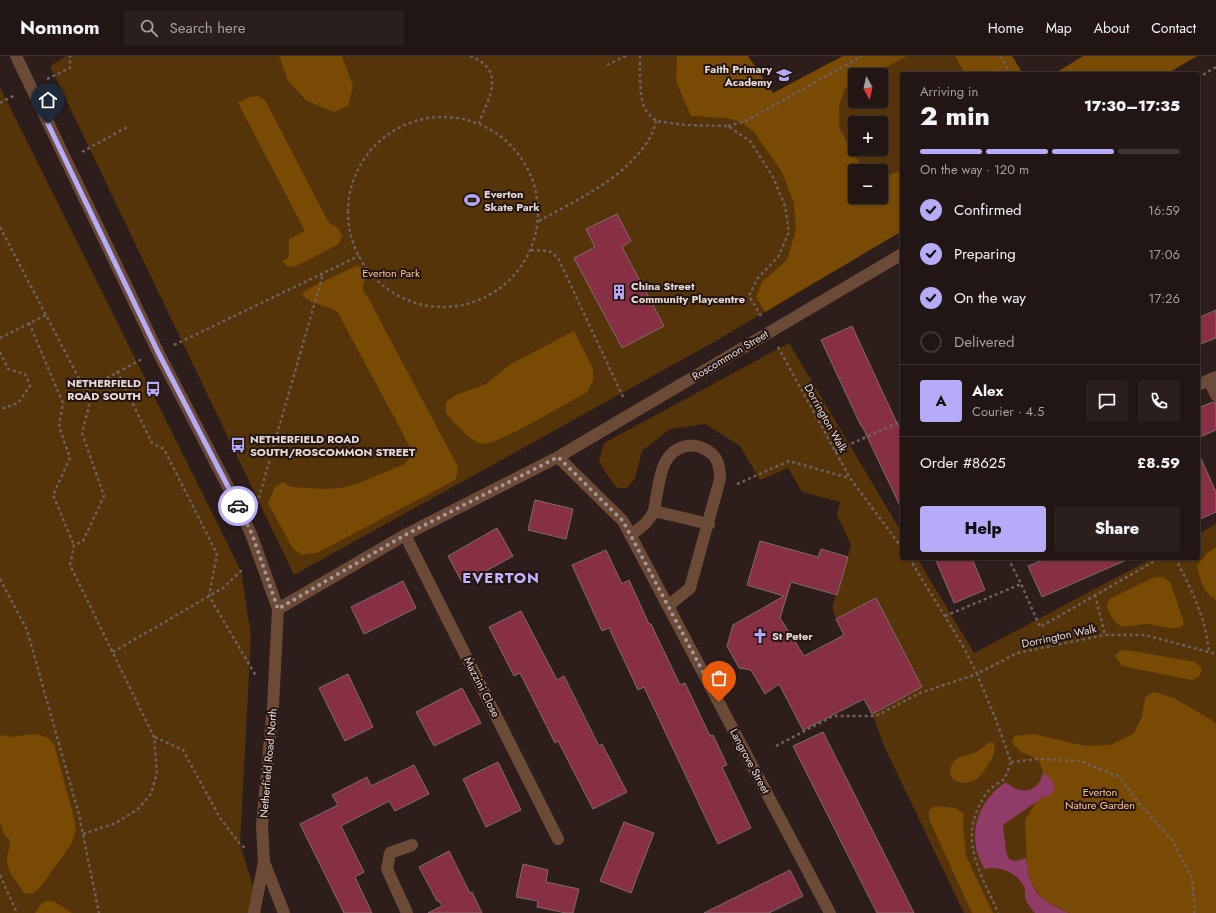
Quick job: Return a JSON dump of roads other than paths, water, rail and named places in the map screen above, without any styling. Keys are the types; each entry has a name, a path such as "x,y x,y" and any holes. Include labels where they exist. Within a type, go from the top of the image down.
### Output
{"street":[{"path":"17,56 30,87 158,352 252,534 278,609"},
{"name":"Roscommon Street","path":"278,609 405,535 558,457 900,255"},
{"path":"1200,384 1213,379 1216,395"},
{"path":"630,535 641,528 654,511 662,470 668,457 673,452 680,448 695,446 712,454 718,462 720,479 709,524 690,588 668,606"},
{"name":"Langrove Street","path":"558,457 623,521 830,913"},
{"path":"654,511 709,524"},
{"name":"Mazzini Close","path":"405,535 558,839"},
{"name":"Netherfield Road North","path":"278,609 273,706 262,826 264,862 284,913"},
{"path":"407,913 387,869 390,853 412,845"},
{"path":"254,913 264,862"}],"place":[{"name":"Faith Primary Academy","path":"784,75"},
{"name":"Everton Skate Park","path":"472,200"},
{"name":"China Street Community Playcentre","path":"619,292"},
{"name":"NETHERFIELD ROAD SOUTH","path":"153,389"},
{"name":"NETHERFIELD ROAD SOUTH/ROSCOMMON STREET","path":"238,445"},
{"name":"St Peter","path":"760,636"}],"district":[{"name":"EVERTON","path":"501,578"}],"park label":[{"name":"Everton Park","path":"391,273"},
{"name":"Everton Nature Garden","path":"1100,798"}]}
